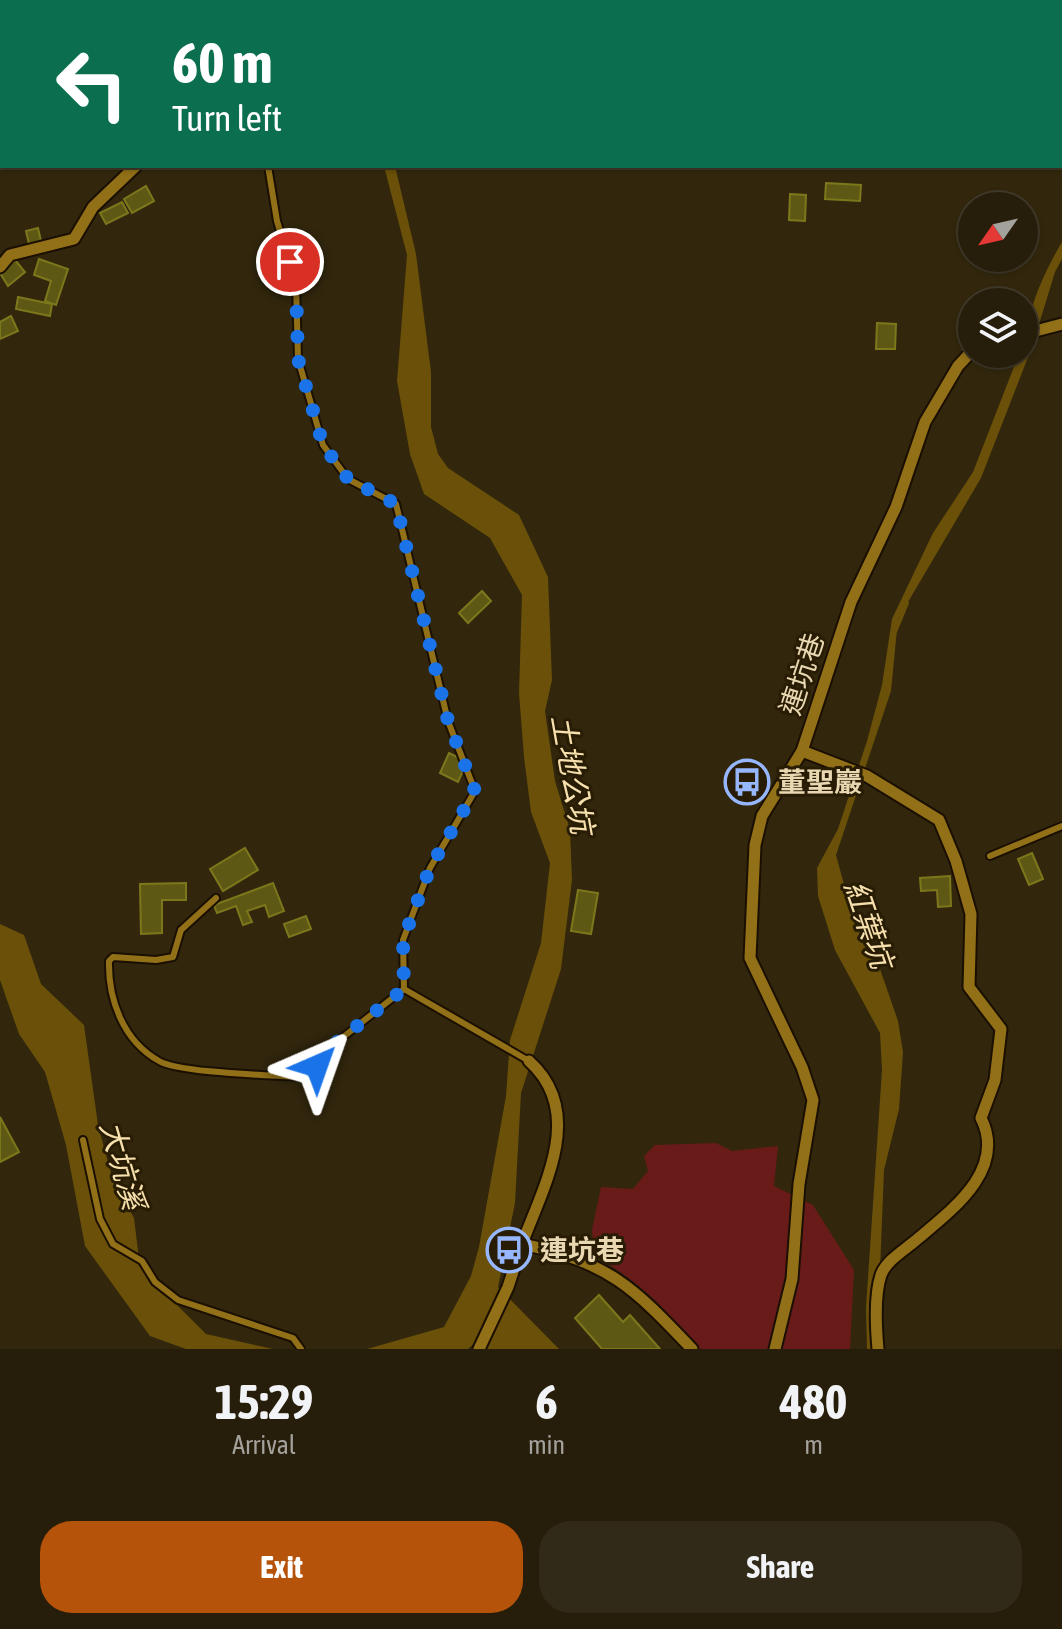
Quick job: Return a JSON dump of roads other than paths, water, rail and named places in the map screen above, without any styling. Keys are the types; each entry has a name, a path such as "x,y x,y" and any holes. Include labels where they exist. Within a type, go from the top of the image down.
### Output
{"street":[{"path":"0,267 10,255 74,239 93,207 134,168"},
{"path":"1038,331 1062,324"},
{"name":"連坑巷","path":"775,1349 792,1279 799,1184 813,1100 802,1067 750,958 755,845 762,816 802,751 851,602 896,507 925,422 958,366"},
{"path":"802,751 867,776 939,820 956,861 971,914 969,987 1001,1029 995,1080 981,1118 989,1136 988,1157 970,1191 896,1256 882,1273 878,1349"},
{"path":"479,1349 508,1287 556,1152 557,1098 543,1074 529,1061"},
{"path":"522,1244 564,1253 618,1276 641,1295 692,1349"}],"lane":[{"path":"268,168 277,221 296,283 298,359 323,445 348,479 396,504 448,721 475,791 430,868 403,940 404,989"},
{"path":"990,856 1062,826"},
{"path":"216,898 181,930 173,957 156,960 113,957 109,961 109,981 120,1021 137,1044 161,1063 300,1077 317,1066 333,1045 404,989"},
{"path":"404,989 529,1061"},
{"path":"83,1140 100,1219 113,1244 142,1261 166,1294 293,1338 301,1349"}],"waterway":[{"name":"紅葉坑","path":"895,632 907,603"}],"place":[{"name":"董聖巖","path":"747,782"},
{"name":"連坑巷","path":"509,1250"}],"water label":[{"name":"土地公坑","path":"573,774"},
{"name":"大坑溪","path":"123,1165"}]}
